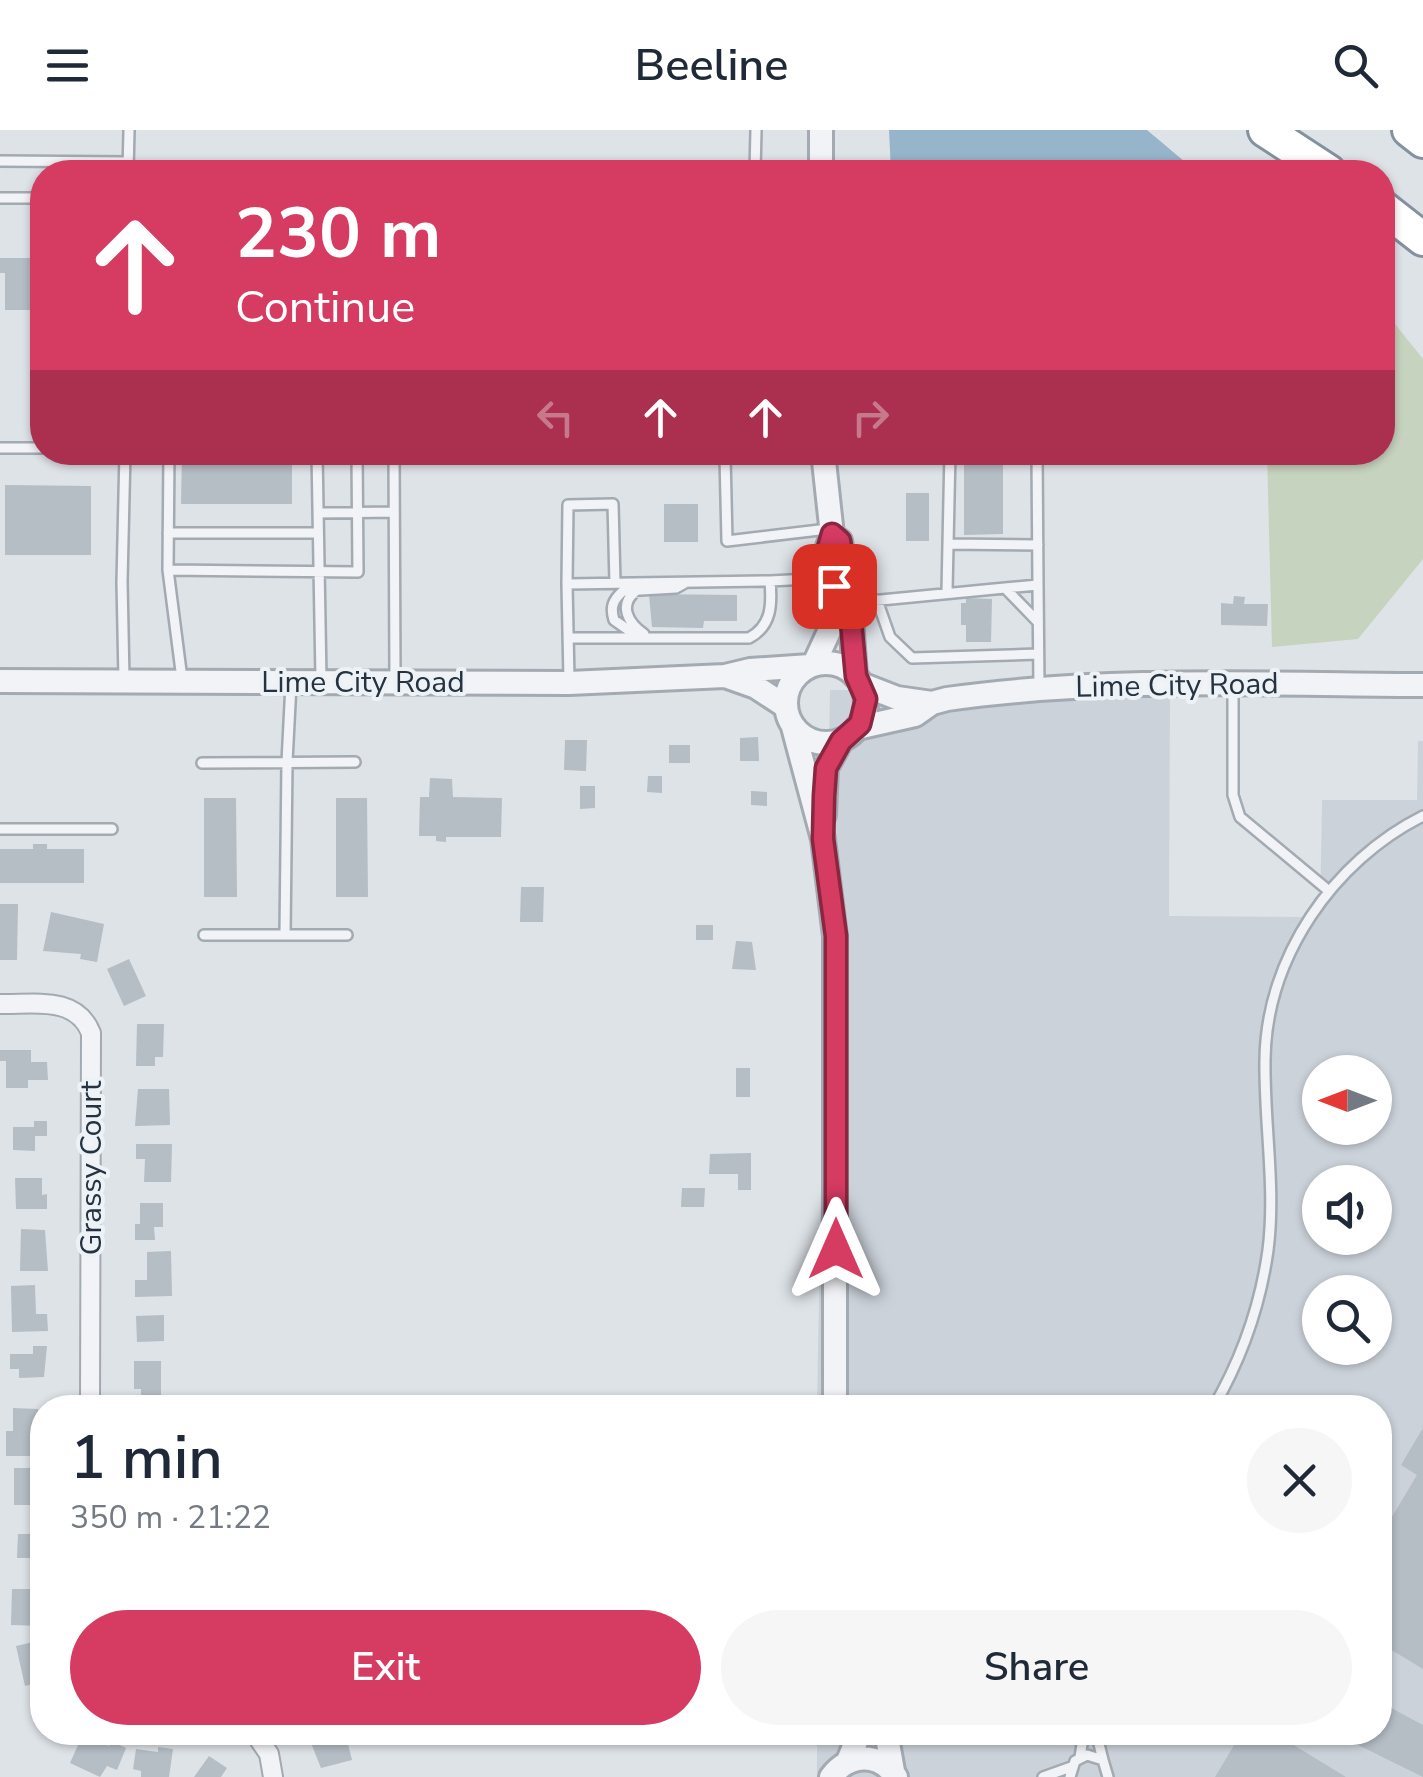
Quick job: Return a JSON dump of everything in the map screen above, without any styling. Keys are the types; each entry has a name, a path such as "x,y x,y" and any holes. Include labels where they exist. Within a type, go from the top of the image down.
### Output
{"highway":[{"path":"1265,130 1311,160"},
{"path":"1292,130 1328,160"},
{"path":"1409,130 1423,141"},
{"path":"1395,217 1423,240"}],"street":[{"path":"821,130 821,160"},
{"path":"824,465 832,531 826,555 836,607 832,625 812,665 793,679 789,717 823,839 836,936 836,1395"},
{"path":"823,839 826,768 865,712 866,699 858,680 840,541 832,531"},
{"path":"812,665 835,664 858,680"},
{"name":"Lime City Road","path":"0,682 569,682 725,676 812,665"},
{"name":"Lime City Road","path":"725,676 756,687 789,717"},
{"name":"Lime City Road","path":"858,680 897,698 932,703 1039,688 1423,684"},
{"name":"Lime City Road","path":"849,735 914,715 932,703"},
{"path":"789,717 816,743 849,735"},
{"name":"Grassy Court","path":"0,1004 66,1006 79,1013 90,1033 90,1395"},
{"path":"262,1745 273,1777"},
{"path":"840,1769 853,1745"},
{"path":"889,1745 896,1775"},
{"path":"840,1769 872,1758 896,1775"}],"lane":[{"path":"128,130 128,160"},
{"path":"756,130 756,160"},
{"path":"0,161 30,162"},
{"path":"0,198 30,198"},
{"path":"0,448 30,448"},
{"path":"124,682 125,465"},
{"path":"169,465 168,570 182,682"},
{"path":"317,465 321,682"},
{"path":"168,570 358,572 357,465"},
{"path":"394,465 394,682"},
{"path":"725,465 727,541 832,531"},
{"path":"947,592 950,465"},
{"path":"1037,465 1039,688"},
{"path":"569,682 568,505 613,504 615,583"},
{"path":"318,513 394,512"},
{"path":"168,532 318,534"},
{"path":"948,544 1038,545"},
{"path":"567,584 832,578"},
{"path":"568,638 756,635 768,619 770,580"},
{"path":"687,582 676,588 623,590 614,599 614,620 634,634 727,634 738,638"},
{"path":"850,603 1038,585"},
{"path":"1006,588 1037,621"},
{"path":"877,600 890,637 912,658 1038,654"},
{"path":"286,934 291,682"},
{"path":"1233,684 1234,795 1240,818 1329,892"},
{"path":"202,764 356,762"},
{"path":"1220,1395 1252,1325 1268,1248 1265,1063 1273,1003 1300,934 1329,892 1362,857 1423,816"},
{"path":"0,829 112,829"},
{"path":"204,936 347,935"},
{"path":"1043,1777 1071,1772 1082,1745"},
{"path":"1099,1745 1108,1777"},
{"path":"1080,1757 1093,1755 1103,1760"}],"shaded area":[{"path":"830,690 1170,692 1169,916 1320,917 1322,800 1417,800 1418,741 1423,741 1423,1777 817,1777 817,1745 1392,1745 1392,1395 817,1395"}],"green space":[{"path":"1395,324 1423,359 1423,559 1358,639 1272,647 1267,465 1395,465"}],"water":[{"path":"889,130 1147,130 1183,160 890,160"}],"building":[{"path":"0,258 30,258 30,310 5,310 5,273 0,273"},
{"path":"182,465 292,465 292,504 181,504"},
{"path":"964,465 1003,465 1003,534 964,535"},
{"path":"5,485 91,486 91,555 5,555"},
{"path":"906,493 929,493 929,541 906,541"},
{"path":"664,504 698,504 698,542 664,542"},
{"path":"649,594 737,595 737,621 704,621 703,628 652,627"},
{"path":"1234,596 1245,597 1244,604 1268,604 1267,626 1221,625 1221,603 1233,604"},
{"path":"966,598 992,599 991,642 966,642 961,603 966,603"},
{"path":"758,737 759,761 740,761 740,738"},
{"path":"565,740 587,740 586,771 564,770"},
{"path":"669,745 690,745 690,763 669,763"},
{"path":"648,776 662,776 662,793 647,792"},
{"path":"430,778 452,779 453,797 502,798 501,837 446,837 446,842 436,841 436,836 419,836 420,797 429,797"},
{"path":"580,786 595,786 595,808 580,809"},
{"path":"751,791 767,792 767,806 751,805"},
{"path":"204,798 236,798 237,897 204,897"},
{"path":"336,798 367,798 368,897 336,897"},
{"path":"33,844 47,844 47,849 84,849 84,883 0,883 0,849 33,849"},
{"path":"521,887 544,887 543,922 520,922"},
{"path":"0,904 18,904 17,960 0,960"},
{"path":"51,912 104,924 97,962 80,959 81,954 43,951"},
{"path":"696,925 713,925 713,940 696,940"},
{"path":"736,941 752,942 756,970 732,969"},
{"path":"129,959 146,996 124,1006 107,969"},
{"path":"137,1024 164,1024 163,1057 155,1057 155,1066 136,1066"},
{"path":"0,1050 31,1050 31,1062 47,1062 48,1080 28,1080 28,1088 6,1088 6,1061 0,1061"},
{"path":"736,1068 750,1068 750,1097 736,1097"},
{"path":"138,1089 169,1089 170,1125 135,1126"},
{"path":"34,1121 47,1121 47,1136 35,1136 35,1151 13,1150 13,1127 34,1127"},
{"path":"136,1144 172,1144 171,1182 144,1182 145,1159 136,1159"},
{"path":"751,1153 751,1190 738,1190 738,1174 709,1174 710,1154"},
{"path":"15,1178 42,1178 47,1209 16,1209"},
{"path":"682,1188 705,1188 704,1207 681,1207"},
{"path":"140,1203 163,1203 163,1227 154,1227 155,1240 135,1240"},
{"path":"21,1229 45,1230 48,1271 20,1271"},
{"path":"171,1251 172,1296 135,1297 135,1280 147,1280 147,1252"},
{"path":"35,1285 36,1314 47,1314 48,1331 12,1332 11,1286"},
{"path":"164,1315 164,1341 137,1342 136,1316"},
{"path":"33,1346 47,1346 44,1377 19,1378 19,1369 10,1369 10,1354 33,1354"},
{"path":"134,1361 161,1361 161,1395 141,1395 141,1389 134,1389"},
{"path":"13,1408 30,1409 30,1456 6,1456 6,1431 13,1431"},
{"path":"1423,1428 1423,1669 1392,1650 1392,1517 1417,1475 1401,1465"},
{"path":"14,1468 30,1468 30,1505 14,1505"},
{"path":"18,1534 30,1534 30,1558 17,1558"},
{"path":"12,1589 30,1589 30,1626 11,1625"},
{"path":"30,1643 30,1685 25,1686 16,1646"},
{"path":"1392,1708 1423,1725 1423,1777 1358,1745 1392,1745"},
{"path":"78,1745 126,1748 117,1770 107,1766 100,1777 70,1763"},
{"path":"312,1745 348,1745 352,1760 321,1768"},
{"path":"1234,1745 1294,1745 1346,1777 1215,1777"},
{"path":"158,1747 173,1749 169,1777 141,1777 141,1771 133,1769 136,1749 158,1752"},
{"path":"209,1756 227,1768 221,1777 194,1777"}],"route":[{"path":"834,586 826,555 832,534 840,541 856,676 866,699 860,724 841,741 826,768 824,796 823,839 836,936 836,1249"}]}
